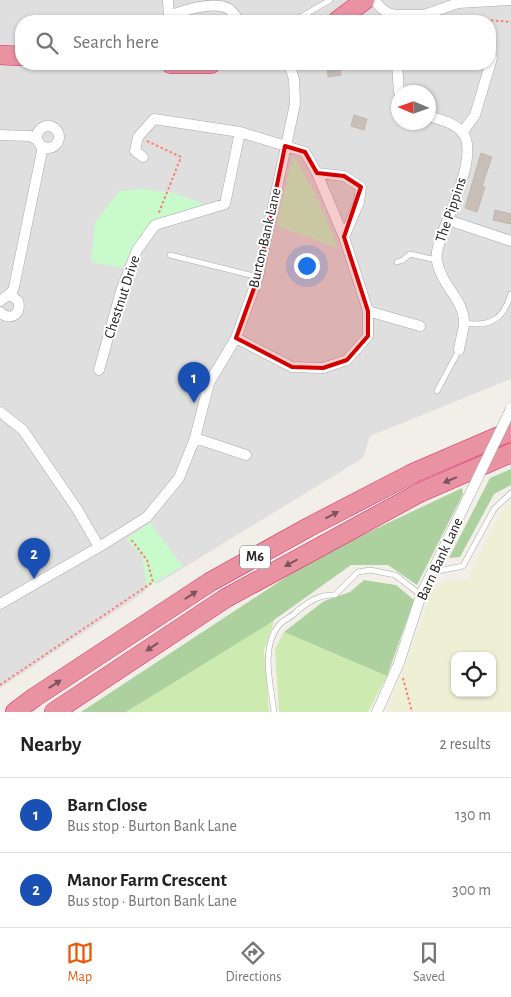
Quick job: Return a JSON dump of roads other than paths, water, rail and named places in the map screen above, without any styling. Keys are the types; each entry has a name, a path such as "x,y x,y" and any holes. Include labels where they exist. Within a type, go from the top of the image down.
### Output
{"highway":[{"path":"345,15 365,0"},
{"path":"0,55 15,56"},
{"name":"M6","path":"15,712 210,582 309,527 411,474 511,431"},
{"name":"M6","path":"54,712 226,598 419,493 511,453"}],"street":[{"path":"168,0 169,15"},
{"path":"374,0 391,15"},
{"path":"424,15 458,3 511,0"},
{"path":"177,15 198,5 214,4 228,8 234,15"},
{"name":"Burton Bank Lane","path":"1,601 99,548 147,517 179,478 194,438 209,383 236,338 258,277 295,98 294,79 291,70"},
{"path":"397,70 398,85"},
{"path":"436,119 453,126 462,133 475,115 488,70"},
{"path":"143,157 135,151 138,137 154,119 240,132 305,152 317,174 344,237 368,311 368,336 346,360 323,368 292,367 236,338"},
{"name":"Chestnut Drive","path":"99,370 121,291 137,250 155,225 225,204 240,132"},
{"name":"The Pippins","path":"462,133 467,144 468,155 465,172 438,246 436,260 443,280 462,313 464,323"},
{"path":"0,135 30,136 39,143 42,151 14,287 3,298"},
{"path":"317,174 344,176 361,187 359,202 344,237"},
{"path":"448,220 511,241"},
{"path":"0,312 10,317 19,311 18,301 12,296 3,298"},
{"path":"368,311 420,326"},
{"path":"459,350 464,323"},
{"name":"Barn Bank Lane","path":"378,712 432,572 511,409"},
{"path":"0,412 24,430 63,488 99,548"},
{"path":"194,438 246,455"}],"lane":[{"path":"304,15 330,0"},
{"path":"397,262 410,254 436,260"},
{"path":"170,255 258,277"},
{"path":"464,323 478,325 489,323 505,310 511,294"},
{"path":"437,391 459,350"},
{"path":"432,572 463,566 494,509 511,493"},
{"path":"274,712 268,657 272,640 279,625 305,604 325,595 335,595 358,572 370,570 396,575 422,595"}],"place":[{"name":"Barn Close","path":"194,403"},
{"name":"Manor Farm Crescent","path":"34,579"}]}
